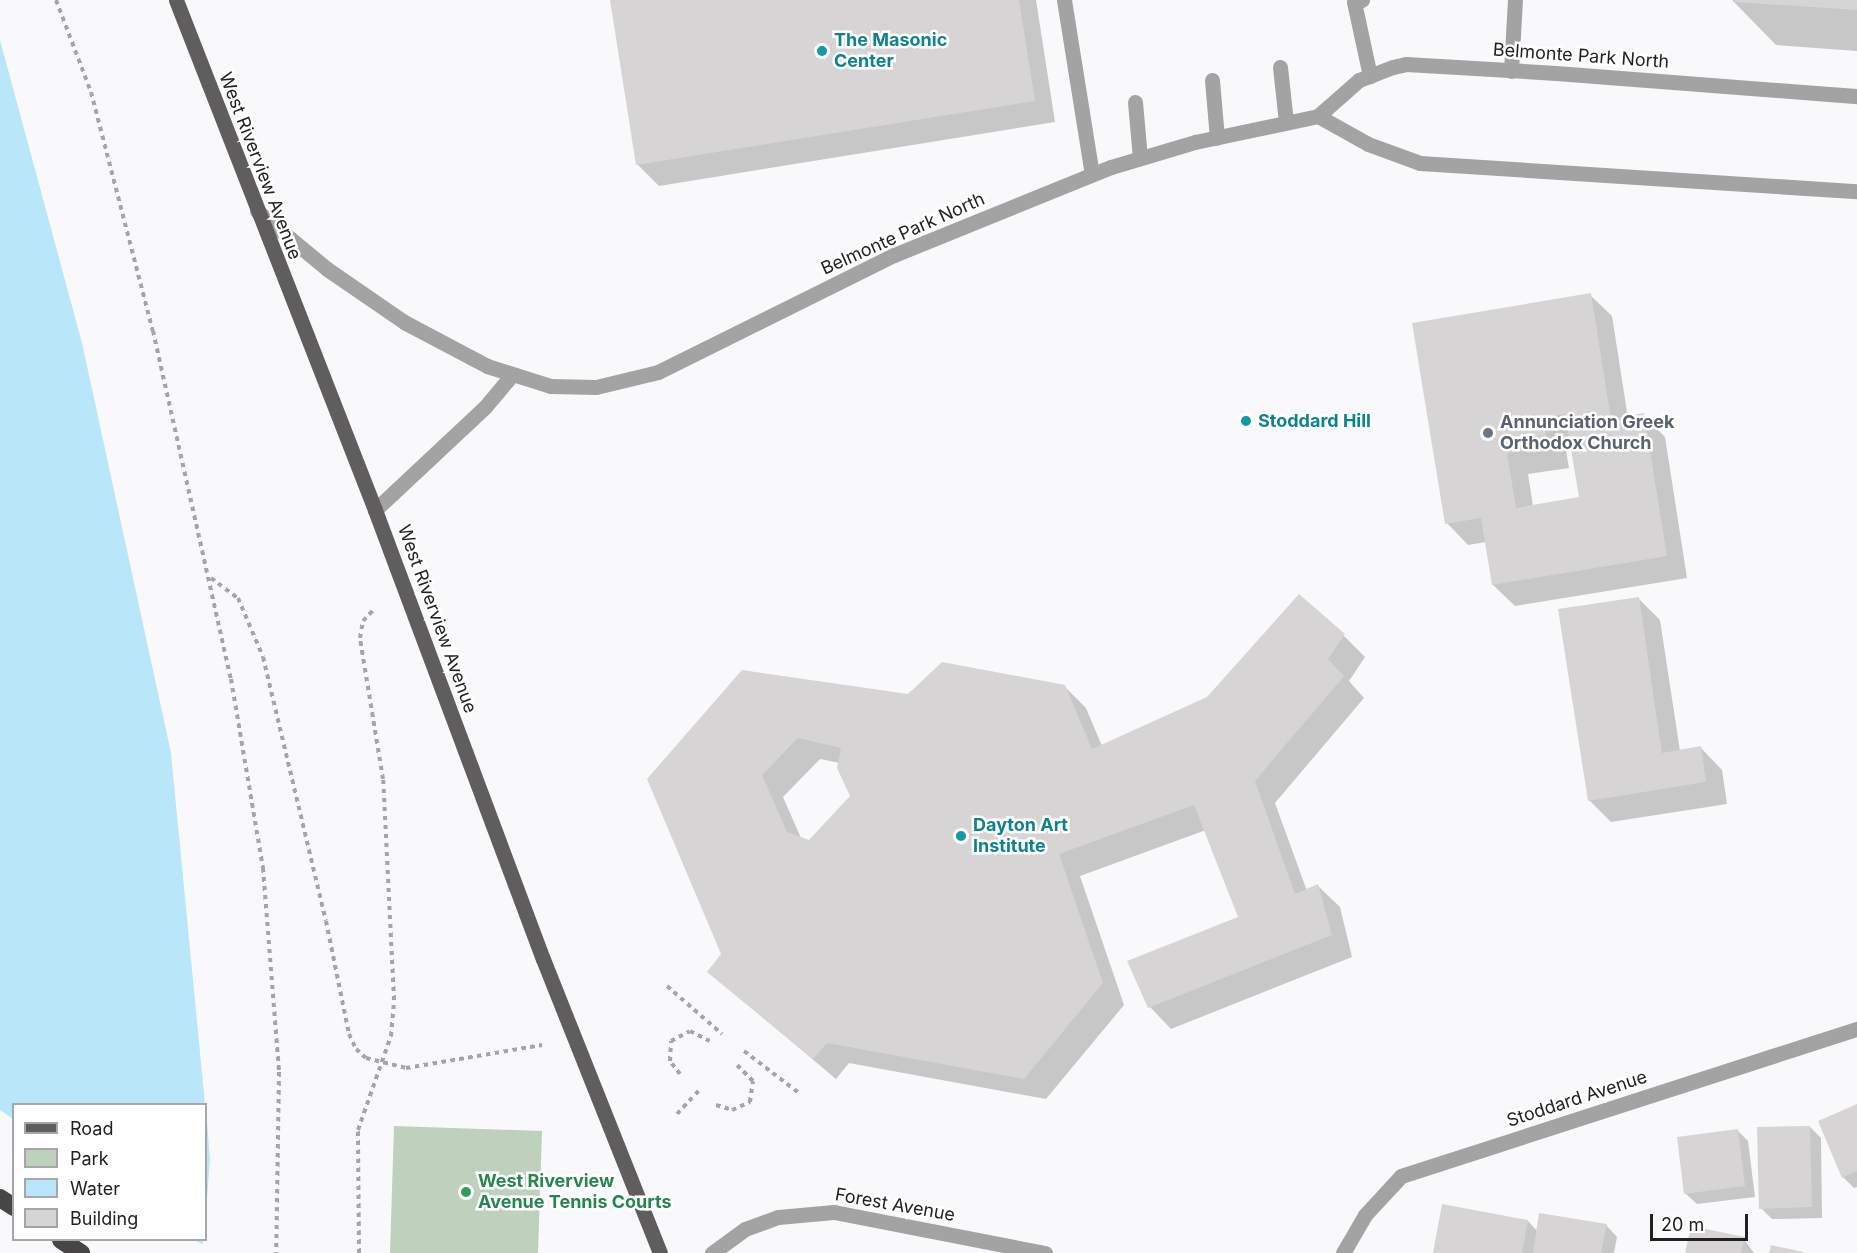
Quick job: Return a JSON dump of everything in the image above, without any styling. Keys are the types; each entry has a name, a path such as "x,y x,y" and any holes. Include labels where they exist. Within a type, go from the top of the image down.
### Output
{"highway":[{"path":"64,1241 81,1253"}],"main road":[{"name":"West Riverview Avenue","path":"176,0 255,209 375,510 543,959 660,1253"}],"street":[{"path":"1064,0 1092,174"},
{"path":"1362,0 1354,2 1370,76"},
{"path":"1511,70 1515,0"},
{"name":"Belmonte Park North","path":"255,209 327,269 404,322 510,377 551,386 596,387 658,372 894,255 1092,174 1140,158 1217,138 1318,116 1337,96 1370,76 1406,64 1857,96"},
{"path":"1280,67 1287,123"},
{"path":"1212,80 1217,138"},
{"path":"1136,102 1140,158"},
{"path":"1318,116 1368,144 1420,162 1857,191"},
{"path":"375,510 485,406 510,377"},
{"name":"Stoddard Avenue","path":"1343,1253 1365,1215 1401,1176 1857,1029"},
{"name":"Forest Avenue","path":"712,1253 745,1229 802,1212 834,1212 1045,1253"}],"path":[{"path":"56,0 92,92 153,331 210,577 263,868 279,1072 276,1253"},
{"path":"210,577 238,598 255,634 326,921 349,1034 366,1058 380,1063 421,1067 542,1045"},
{"path":"359,1253 358,1130 391,1036 394,1000 383,779 360,638 363,621 375,608"},
{"path":"667,986 722,1034"},
{"path":"680,1074 670,1060 671,1041 690,1032 710,1041"},
{"path":"744,1051 799,1093"},
{"path":"716,1105 732,1110 750,1102 753,1081 737,1065"},
{"path":"677,1114 699,1090"}],"green space":[{"name":"West Riverview Avenue Tennis Courts","path":"394,1126 542,1131 538,1253 390,1253"}],"water":[{"path":"0,40 82,343 171,753 205,1103 12,1103 12,1241 203,1241 202,1253 0,1253"},
{"path":"207,1122 210,1159 207,1199"}],"pier":[{"path":"0,1110 12,1118 12,1241 197,1241 205,1246 205,1253 0,1253"}],"building":[{"name":"The Masonic Center","path":"610,0 1019,0 1035,101 636,165"},
{"path":"1735,0 1857,0 1857,10 1735,2"},
{"name":"Annunciation Greek Orthodox Church","path":"1591,293 1611,419 1644,413 1667,556 1492,585 1481,518 1445,524 1412,323","holes":["1565,414 1579,497 1516,508 1507,453 1548,446 1544,418"]},
{"name":"Dayton Art Institute","path":"1299,594 1345,634 1328,659 1344,676 1255,781 1295,894 1318,884 1332,935 1148,1008 1127,961 1238,917 1194,805 1059,854 1103,983 1024,1079 827,1043 813,1059 707,972 721,954 647,779 742,670 908,694 942,662 1065,685 1092,749 1207,697","holes":["798,738 841,748 837,768 850,796 809,840 787,832 762,775"]},
{"path":"1639,597 1662,753 1701,746 1706,782 1588,801 1558,609"},
{"path":"1857,1104 1857,1171 1842,1178 1818,1121"},
{"path":"1810,1126 1812,1207 1759,1209 1757,1127"},
{"path":"1738,1129 1745,1186 1684,1194 1677,1137"},
{"path":"1442,1204 1528,1220 1522,1253 1433,1253"},
{"path":"1539,1213 1607,1224 1601,1253 1533,1253"},
{"path":"1691,1226 1745,1237 1741,1253 1685,1253"},
{"path":"1771,1245 1803,1252 1803,1253 1769,1253"}],"place":[{"name":"The Masonic Center","path":"822,51"},
{"name":"Stoddard Hill","path":"1246,421"},
{"name":"Annunciation Greek Orthodox Church","path":"1488,433"},
{"name":"Dayton Art Institute","path":"961,836"},
{"name":"West Riverview Avenue Tennis Courts","path":"466,1192"}]}
